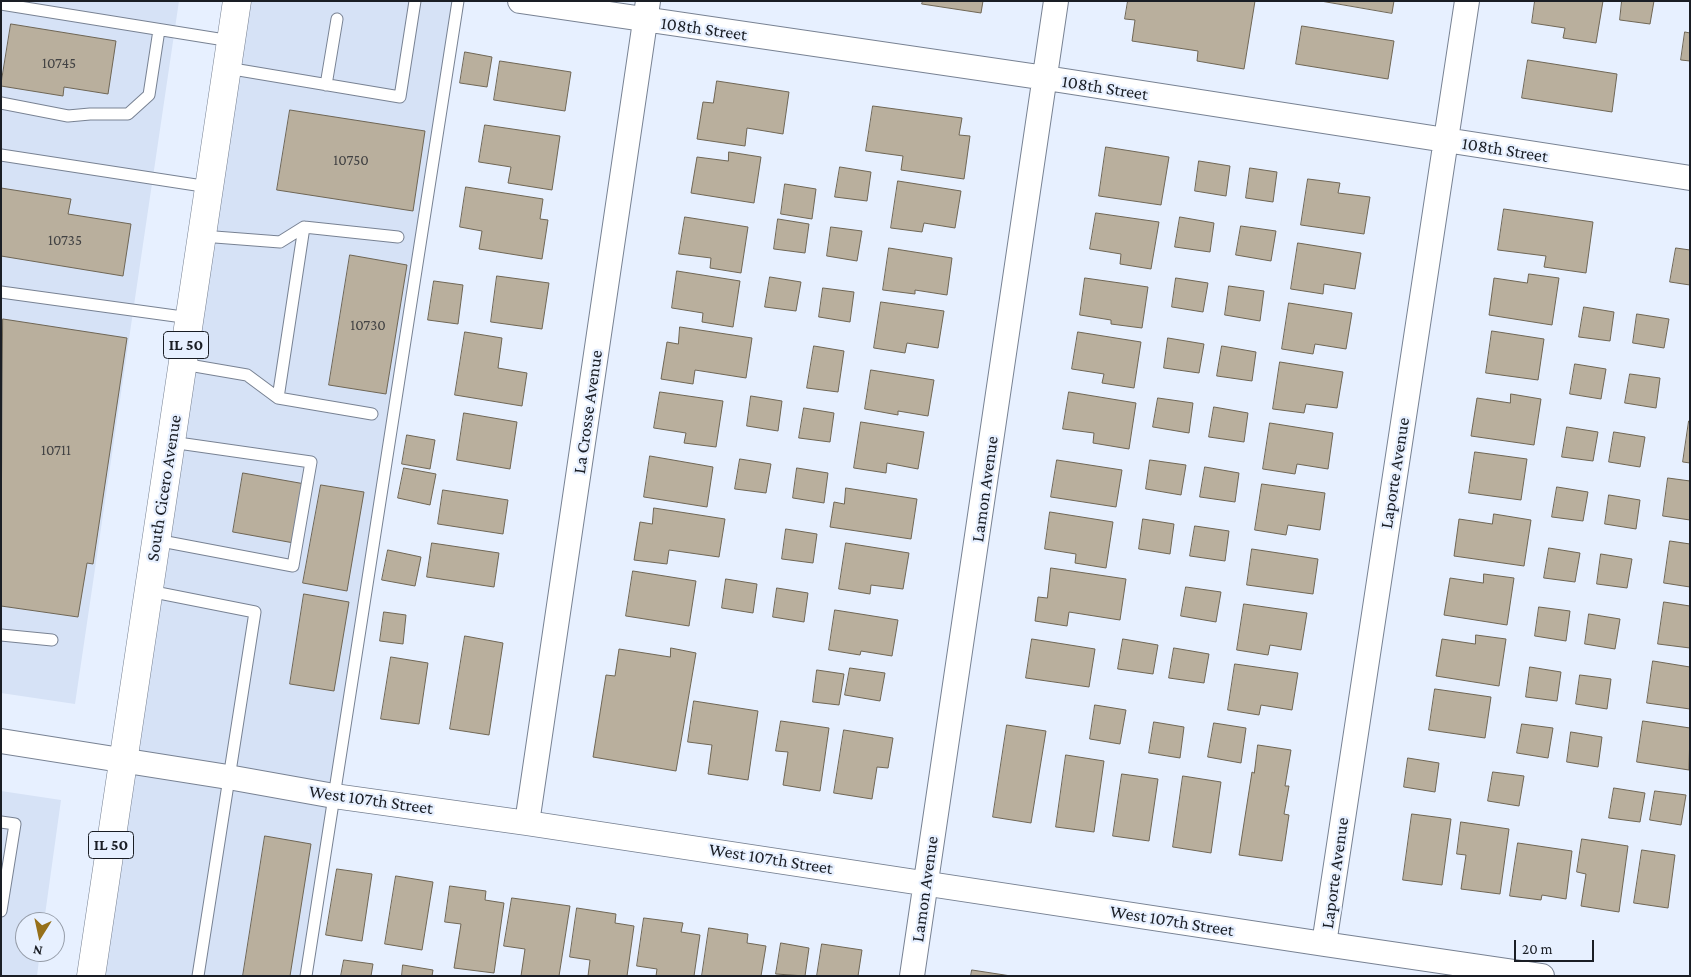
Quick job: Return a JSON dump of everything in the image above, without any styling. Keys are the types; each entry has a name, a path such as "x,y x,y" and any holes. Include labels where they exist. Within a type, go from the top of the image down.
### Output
{"main road":[{"name":"South Cicero Avenue","path":"91,976 238,1"}],"street":[{"name":"108th Street","path":"520,1 647,11 1046,78 1690,178"},
{"name":"Lamon Avenue","path":"912,976 1056,1"},
{"name":"Laporte Avenue","path":"1324,944 1466,1"},
{"name":"La Crosse Avenue","path":"527,822 647,11"},
{"name":"West 107th Street","path":"1,741 334,796 527,822 1542,976"}],"lane":[{"path":"227,68 400,97 415,1"},
{"path":"306,976 458,1"},
{"path":"1,4 231,41"},
{"path":"326,84 337,19"},
{"path":"1,103 68,116 128,114 149,95 159,30"},
{"path":"1,155 209,187"},
{"path":"278,398 304,227"},
{"path":"202,236 280,242 304,227 398,237"},
{"path":"1,292 190,318"},
{"path":"182,364 247,375 278,398 372,414"},
{"path":"156,540 293,566 312,462 171,442"},
{"path":"149,591 255,612 198,976"},
{"path":"1,635 52,640"},
{"path":"1,822 16,824 1,911"}],"shaded area":[{"path":"1,1 179,1 75,704 1,693"},
{"path":"237,1 458,1 306,976 91,976"},
{"path":"1,791 61,800 45,912 15,912 15,962 39,962 37,976 1,976"}],"building":[{"path":"923,1 983,1 981,13 922,4"},
{"path":"1128,1 1255,1 1244,69 1197,61 1198,51 1132,41 1135,20 1125,19"},
{"path":"1321,1 1394,1 1392,13"},
{"path":"1535,1 1603,1 1596,43 1563,38 1565,28 1532,23"},
{"path":"1622,1 1654,1 1650,24 1620,20"},
{"path":"11,24 116,41 108,94 64,87 63,96 1,86"},
{"path":"1302,26 1394,41 1388,79 1296,64"},
{"path":"1685,32 1690,33 1690,61 1681,60"},
{"path":"465,52 492,57 487,87 460,83"},
{"path":"1528,60 1617,74 1612,112 1522,98"},
{"path":"500,61 571,72 565,111 494,100"},
{"path":"717,81 789,92 783,134 747,128 745,146 697,139 703,102 713,103"},
{"path":"873,106 962,118 959,135 970,136 964,179 901,170 903,156 866,151"},
{"path":"290,110 425,131 413,211 277,190"},
{"path":"485,125 560,136 552,190 508,183 511,167 479,162"},
{"path":"1106,147 1169,157 1161,205 1099,196"},
{"path":"729,152 761,157 754,203 691,193 697,157 728,161"},
{"path":"1199,161 1230,166 1226,196 1195,191"},
{"path":"840,167 871,172 867,201 835,197"},
{"path":"1250,168 1277,172 1273,202 1246,198"},
{"path":"1308,179 1340,183 1338,193 1370,197 1364,234 1301,225"},
{"path":"898,181 961,191 955,228 924,223 922,232 891,228"},
{"path":"785,184 816,189 812,219 781,214"},
{"path":"466,187 543,199 540,219 548,220 542,259 479,249 482,231 460,227"},
{"path":"1,188 71,199 68,214 131,224 123,276 1,256"},
{"path":"1504,209 1593,222 1586,273 1544,267 1546,256 1498,250"},
{"path":"1096,213 1159,222 1151,269 1120,264 1121,254 1090,249"},
{"path":"685,217 748,227 741,273 710,268 711,258 679,254"},
{"path":"1180,217 1214,223 1210,252 1175,247"},
{"path":"778,219 809,224 805,253 774,249"},
{"path":"1241,226 1276,231 1271,261 1236,255"},
{"path":"831,227 862,231 857,261 827,256"},
{"path":"1298,243 1361,253 1355,289 1324,284 1323,294 1291,289"},
{"path":"889,248 952,258 947,295 915,290 915,294 883,290"},
{"path":"1676,248 1690,250 1690,285 1670,282"},
{"path":"350,255 407,265 386,394 329,385"},
{"path":"677,271 740,281 733,327 702,322 703,313 672,308"},
{"path":"1529,274 1559,278 1552,325 1489,315 1494,278 1527,283"},
{"path":"497,276 549,283 542,329 491,322"},
{"path":"770,277 801,282 796,311 765,307"},
{"path":"1085,278 1148,287 1142,328 1111,324 1111,320 1080,315"},
{"path":"1176,278 1208,283 1203,312 1172,307"},
{"path":"434,281 463,285 458,324 428,320"},
{"path":"1229,286 1264,291 1260,321 1225,315"},
{"path":"823,288 854,292 850,322 819,317"},
{"path":"881,302 944,311 938,348 907,343 905,353 874,348"},
{"path":"1289,303 1352,313 1346,349 1315,344 1313,354 1282,349"},
{"path":"1584,307 1614,312 1610,341 1579,337"},
{"path":"1637,314 1669,319 1664,348 1633,343"},
{"path":"3,319 127,338 93,564 87,563 78,617 1,606"},
{"path":"680,327 752,338 746,378 695,370 693,384 661,379 667,342 678,344"},
{"path":"1492,331 1544,339 1538,380 1486,373"},
{"path":"465,332 502,338 498,368 527,373 522,406 455,395"},
{"path":"1078,332 1141,342 1134,388 1102,383 1104,374 1072,369"},
{"path":"1168,338 1204,344 1199,373 1164,368"},
{"path":"814,346 844,351 838,392 807,388"},
{"path":"1222,346 1256,352 1252,381 1217,376"},
{"path":"1280,362 1343,372 1337,408 1306,404 1304,413 1273,409"},
{"path":"1575,364 1606,369 1601,399 1570,394"},
{"path":"871,370 934,380 928,416 898,411 898,415 865,409"},
{"path":"1630,374 1660,378 1656,408 1625,403"},
{"path":"660,392 723,401 716,447 684,443 686,433 654,428"},
{"path":"1069,392 1136,403 1129,449 1093,443 1094,433 1063,429"},
{"path":"1511,394 1541,399 1534,445 1471,436 1477,398 1510,403"},
{"path":"751,396 782,401 778,431 747,426"},
{"path":"1158,398 1193,403 1189,433 1153,427"},
{"path":"1214,407 1248,413 1244,442 1209,437"},
{"path":"804,408 834,413 830,442 799,438"},
{"path":"464,413 517,422 510,469 457,460"},
{"path":"1690,421 1690,463 1683,462"},
{"path":"861,422 924,432 918,469 887,463 886,473 854,468"},
{"path":"1270,423 1333,433 1328,469 1297,464 1295,474 1263,469"},
{"path":"1567,427 1598,432 1593,461 1562,457"},
{"path":"1614,432 1645,437 1640,467 1609,462"},
{"path":"407,435 435,440 430,469 402,464"},
{"path":"1475,452 1527,459 1521,500 1469,493"},
{"path":"650,456 713,467 707,507 644,497"},
{"path":"740,459 771,464 766,493 735,489"},
{"path":"1057,460 1122,470 1116,507 1051,497"},
{"path":"1150,460 1186,465 1181,495 1146,489"},
{"path":"1205,467 1239,473 1235,502 1200,497"},
{"path":"404,468 436,474 430,505 398,498"},
{"path":"797,468 828,473 824,503 793,498"},
{"path":"243,473 305,484 294,543 233,532"},
{"path":"1668,478 1690,481 1690,520 1663,516"},
{"path":"1262,484 1325,493 1320,530 1288,525 1286,535 1255,530"},
{"path":"321,485 364,492 347,591 303,583"},
{"path":"1557,487 1588,492 1583,521 1552,517"},
{"path":"846,488 917,499 911,539 830,527 834,502 844,504"},
{"path":"443,490 508,500 503,534 438,524"},
{"path":"1609,495 1640,500 1636,529 1605,524"},
{"path":"654,508 725,519 719,557 669,550 667,564 634,560 640,522 652,524"},
{"path":"1050,512 1113,522 1106,568 1075,563 1076,554 1045,549"},
{"path":"1494,514 1531,520 1524,566 1454,556 1459,519 1492,524"},
{"path":"1143,519 1174,524 1170,554 1139,549"},
{"path":"1195,526 1229,531 1225,561 1190,556"},
{"path":"786,529 817,534 813,563 782,559"},
{"path":"1670,541 1690,544 1690,587 1664,583"},
{"path":"432,543 499,553 494,587 427,577"},
{"path":"846,543 909,553 903,589 871,585 870,594 839,589"},
{"path":"1549,548 1580,553 1575,582 1544,578"},
{"path":"1252,549 1318,559 1313,594 1247,585"},
{"path":"388,550 421,557 415,586 382,580"},
{"path":"1601,554 1632,559 1627,588 1597,584"},
{"path":"1051,568 1126,579 1120,620 1069,612 1067,626 1035,621 1038,597 1047,598"},
{"path":"633,571 696,581 689,626 626,616"},
{"path":"1484,574 1514,578 1507,625 1444,615 1450,578 1483,583"},
{"path":"726,579 757,584 753,613 722,608"},
{"path":"1186,587 1221,592 1216,622 1181,616"},
{"path":"777,588 808,593 804,622 773,617"},
{"path":"304,594 349,602 334,691 290,684"},
{"path":"1664,602 1690,606 1690,648 1658,644"},
{"path":"1244,604 1307,613 1301,650 1270,645 1268,655 1237,650"},
{"path":"1539,607 1570,611 1566,641 1535,636"},
{"path":"835,610 898,620 892,656 861,651 860,655 829,650"},
{"path":"384,612 406,615 403,644 380,641"},
{"path":"1589,614 1620,619 1615,649 1585,644"},
{"path":"1476,635 1506,639 1499,686 1436,676 1442,639 1475,644"},
{"path":"465,636 503,643 489,735 450,729"},
{"path":"1032,639 1095,649 1089,687 1026,678"},
{"path":"1123,639 1158,645 1153,674 1118,669"},
{"path":"671,648 696,653 676,771 593,757 606,675 615,676 619,649 670,657"},
{"path":"1174,648 1209,654 1204,683 1169,678"},
{"path":"391,657 428,663 419,724 381,719"},
{"path":"1653,661 1690,667 1690,709 1647,703"},
{"path":"1235,664 1298,673 1292,710 1261,705 1259,715 1228,710"},
{"path":"1530,667 1561,672 1557,701 1526,697"},
{"path":"850,668 885,673 880,701 845,695"},
{"path":"817,670 844,674 839,705 813,702"},
{"path":"1580,675 1611,679 1607,709 1576,704"},
{"path":"1435,689 1491,697 1485,738 1429,730"},
{"path":"694,701 758,711 748,780 708,774 712,745 688,742"},
{"path":"1095,705 1126,710 1120,744 1090,739"},
{"path":"781,721 829,728 820,791 783,785 788,752 776,751"},
{"path":"1643,721 1690,728 1689,770 1637,762"},
{"path":"1154,722 1184,727 1180,758 1149,753"},
{"path":"1214,723 1246,728 1241,763 1208,757"},
{"path":"1522,724 1553,728 1548,758 1517,753"},
{"path":"1007,725 1046,731 1031,823 993,817"},
{"path":"844,730 893,738 888,768 877,767 872,799 834,793"},
{"path":"1571,732 1602,737 1598,767 1567,762"},
{"path":"1258,745 1291,750 1285,786 1289,786 1284,814 1289,815 1282,861 1239,855"},
{"path":"1066,755 1104,761 1094,832 1056,827"},
{"path":"1408,758 1439,763 1435,792 1404,787"},
{"path":"1493,772 1524,776 1519,806 1488,801"},
{"path":"1122,774 1158,779 1149,841 1113,836"},
{"path":"1183,776 1221,782 1211,853 1173,847"},
{"path":"1614,788 1645,793 1640,822 1609,818"},
{"path":"1655,791 1686,795 1681,825 1650,820"},
{"path":"1412,814 1451,819 1442,885 1403,880"},
{"path":"1461,822 1509,829 1500,894 1461,889 1466,855 1457,854"},
{"path":"265,836 311,844 290,976 243,976"},
{"path":"1582,839 1628,846 1619,912 1581,906 1586,874 1577,872"},
{"path":"1518,843 1572,851 1566,899 1542,895 1541,900 1510,896"},
{"path":"1642,850 1675,855 1668,908 1634,903"},
{"path":"337,869 372,874 362,941 326,935"},
{"path":"396,876 433,882 422,950 385,944"},
{"path":"450,886 486,891 485,900 504,903 494,973 454,968 461,924 445,922"},
{"path":"512,898 570,906 559,976 521,976 525,949 504,946"},
{"path":"577,908 616,914 615,923 634,926 627,976 588,976 590,960 570,957"},
{"path":"644,918 683,923 681,932 700,935 694,976 656,976 657,969 637,966"},
{"path":"709,928 748,934 747,943 766,946 761,976 702,976"},
{"path":"781,943 809,948 805,976 776,974"},
{"path":"822,944 862,950 858,976 817,976"},
{"path":"344,960 373,964 371,976 341,976"},
{"path":"403,965 433,970 432,976 402,976"},
{"path":"972,970 1011,976 971,976"}]}
